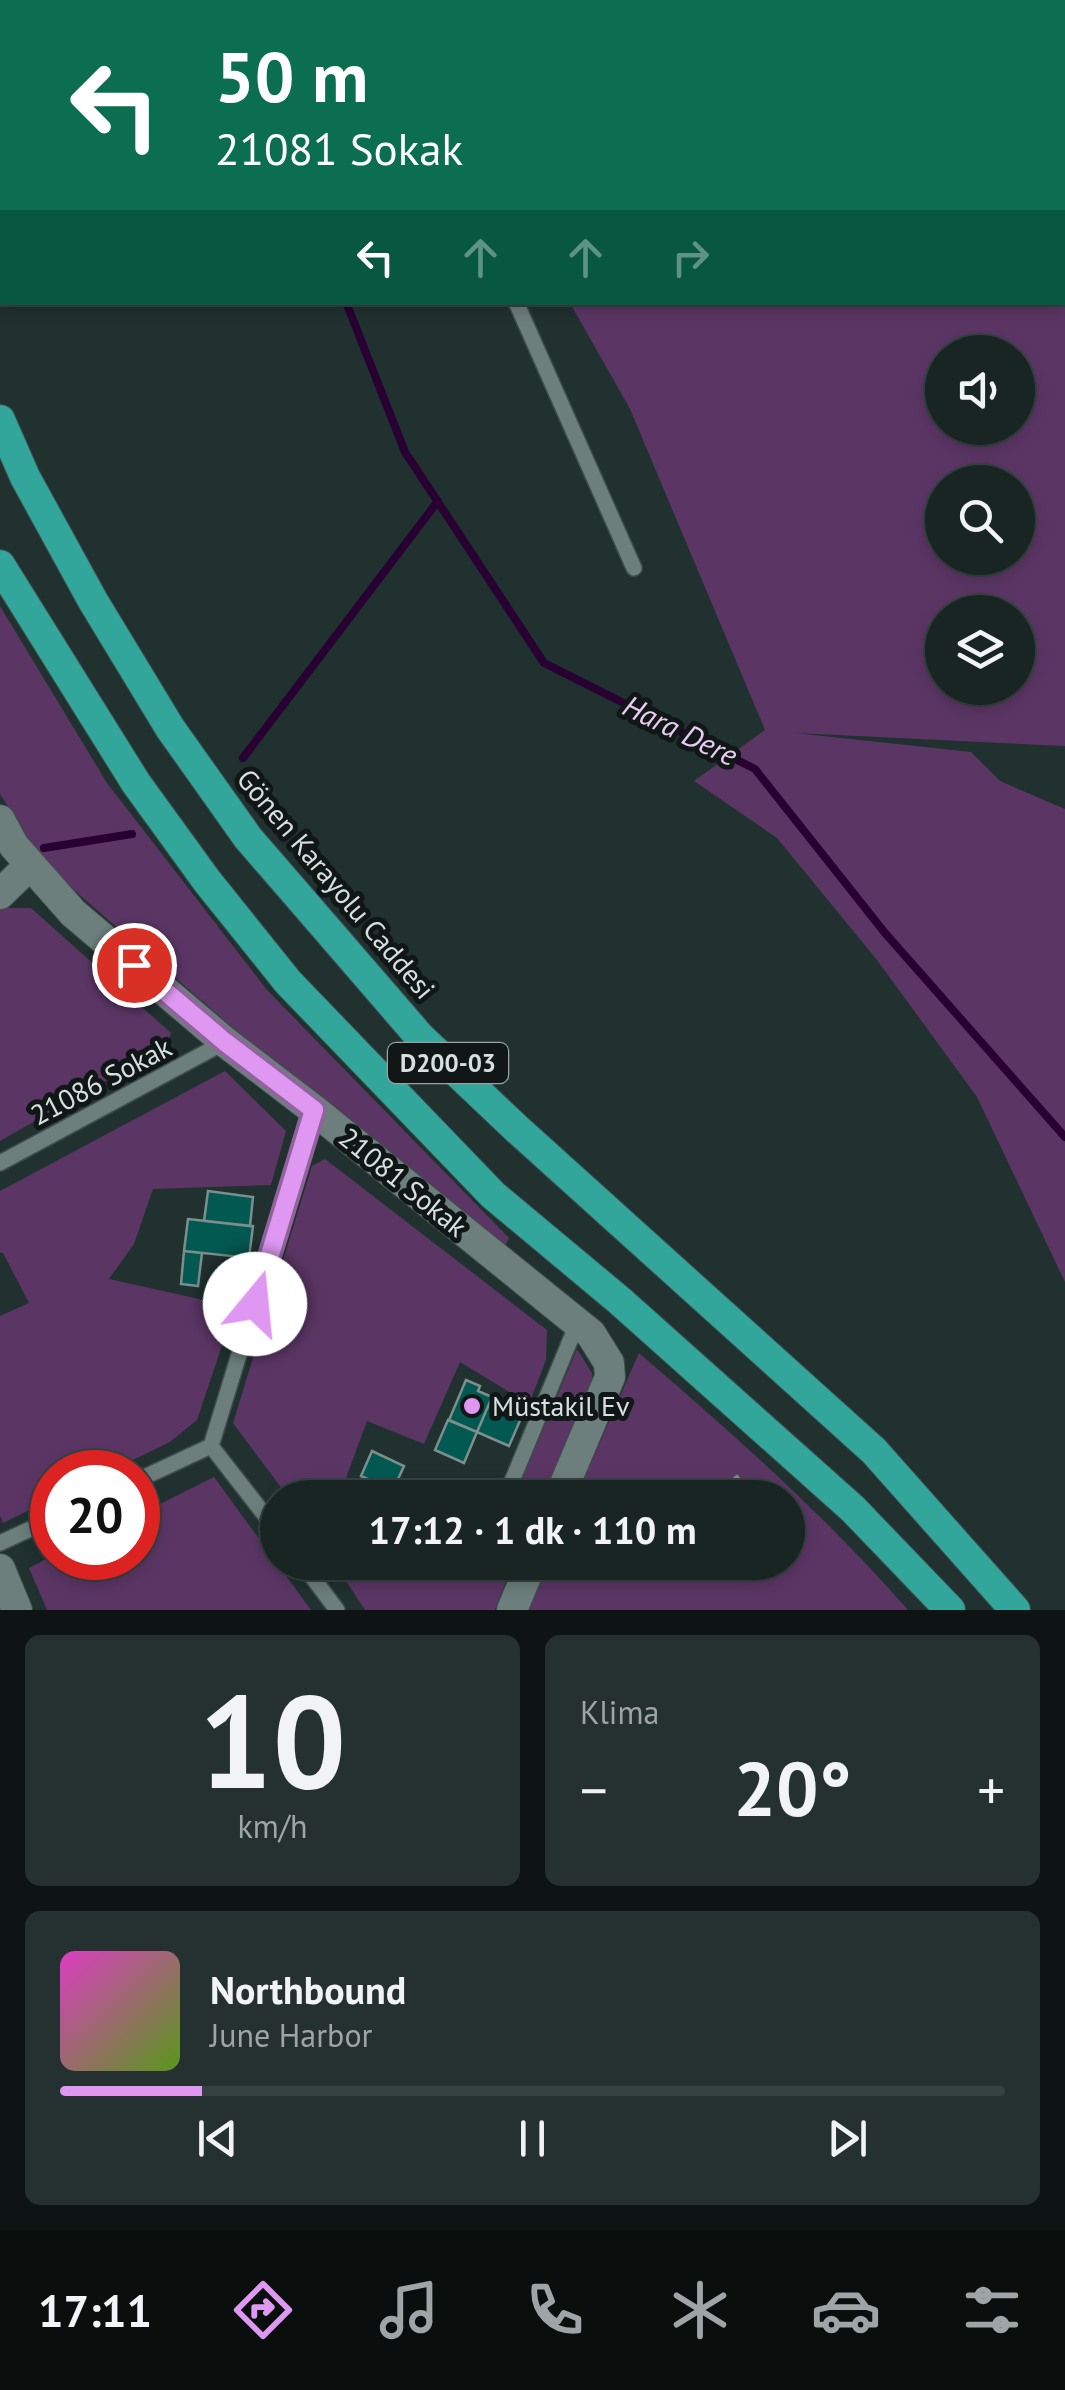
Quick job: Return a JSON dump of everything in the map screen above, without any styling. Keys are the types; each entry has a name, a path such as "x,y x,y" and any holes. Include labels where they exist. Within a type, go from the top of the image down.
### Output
{"highway":[{"name":"Gönen Karayolu Caddesi","path":"0,420 25,476 93,601 170,728 248,838 420,1037 874,1450 1015,1610"},
{"name":"D200-03","path":"0,565 136,783 206,881 288,982 493,1195 620,1301 853,1509 950,1610"}],"street":[{"name":"21081 Sokak","path":"0,820 14,846 73,913 225,1042 591,1334 609,1363 610,1377 567,1480"},
{"path":"0,894 30,865"},
{"path":"0,1568 17,1610"},
{"path":"512,1610 524,1580"}],"lane":[{"path":"517,305 634,568"},
{"name":"21086 Sokak","path":"0,1163 225,1042"},
{"path":"160,1470 212,1446 314,1110"},
{"path":"513,1480 578,1324"},
{"path":"212,1446 260,1509"},
{"path":"0,1543 30,1529"},
{"path":"314,1580 337,1610"}],"shaded area":[{"path":"571,305 1065,305 1065,746 795,733 971,752 1000,781 1065,809 1065,1282 977,1097 877,960 777,838 694,781 765,730 630,409"},
{"path":"0,606 107,783 267,990 509,1238 503,1250 261,1052 45,865 0,794"},
{"path":"31,908 171,1033 167,1046 0,1141 0,910"},
{"path":"225,1071 286,1131 271,1185 153,1189 134,1244 109,1279 235,1307 197,1420 153,1450 30,1450 30,1510 3,1523 0,1316 29,1303 0,1253 0,1191"},
{"path":"325,1159 547,1330 546,1360 529,1404 460,1362 424,1444 367,1421 345,1480 275,1480 233,1423 312,1166"},
{"path":"577,1349 592,1373 593,1389 550,1480 522,1480"},
{"path":"639,1353 781,1480 583,1480"},
{"path":"214,1477 260,1540 260,1580 289,1580 311,1610 47,1610 34,1580 160,1580 160,1504"},
{"path":"805,1502 908,1610 523,1610 538,1580 805,1580"},
{"path":"345,1580 506,1580 495,1610 365,1610"}],"building":[{"path":"208,1191 253,1197 250,1226 204,1221"},
{"path":"188,1219 253,1226 249,1258 184,1251"},
{"path":"184,1251 202,1253 198,1286 181,1284"},
{"name":"Müstakil Ev","path":"466,1380 492,1397 477,1432 449,1420"},
{"path":"492,1397 505,1403 503,1408 522,1416 509,1446 477,1432"},
{"name":"Müstakil Ev","path":"448,1420 477,1432 464,1463 435,1450"},
{"path":"372,1451 404,1466 398,1480 361,1476"}],"waterway":[{"name":"Hara Dere","path":"347,305 405,452 544,663 755,769 885,933 1065,1137"},
{"path":"243,758 438,501"},
{"path":"44,848 132,834"}],"place":[{"name":"Müstakil Ev","path":"472,1406"}],"route":[{"path":"134,965 314,1110 255,1304"}]}
